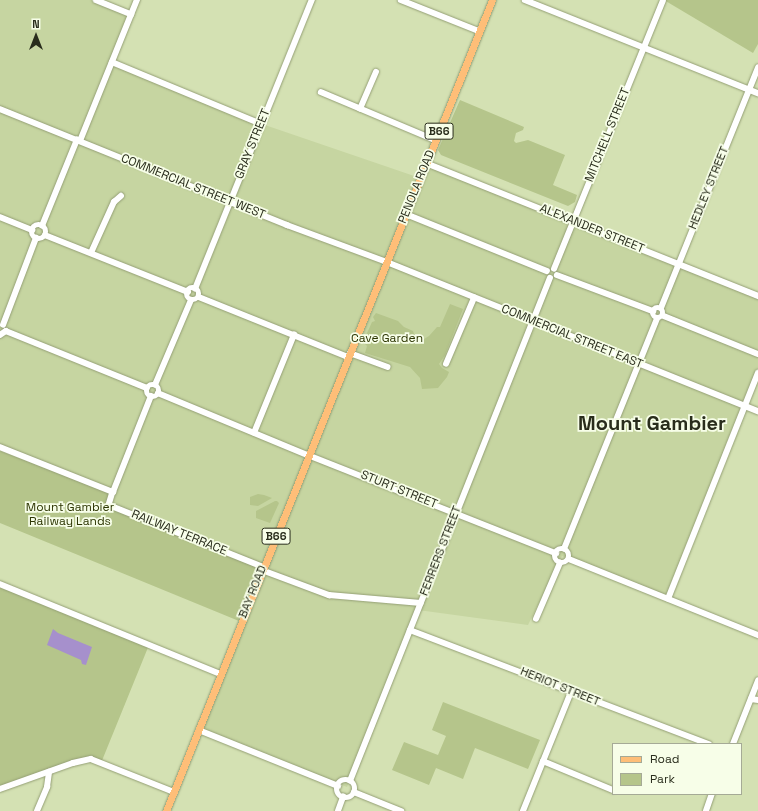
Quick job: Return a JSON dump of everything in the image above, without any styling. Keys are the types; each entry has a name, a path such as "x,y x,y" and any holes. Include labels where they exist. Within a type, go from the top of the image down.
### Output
{"main road":[{"name":"PENOLA ROAD","path":"387,262 492,0"},
{"name":"BAY ROAD","path":"166,811 308,455 387,262"}],"street":[{"path":"96,0 131,14"},
{"path":"42,226 137,0"},
{"name":"GRAY STREET","path":"195,289 312,0"},
{"path":"401,0 479,31"},
{"path":"525,0 758,93"},
{"name":"MITCHELL STREET","path":"554,269 572,221 663,1"},
{"path":"112,62 262,124"},
{"name":"HEDLEY STREET","path":"661,308 758,68"},
{"path":"360,108 376,72"},
{"path":"321,92 435,140"},
{"name":"COMMERCIAL STREET WEST","path":"0,109 230,202 387,262"},
{"name":"ALEXANDER STREET","path":"426,163 758,296"},
{"path":"91,253 114,202 121,196"},
{"path":"406,214 547,271 554,269 557,272 557,275 653,312"},
{"path":"0,217 33,230"},
{"path":"36,238 33,236 35,226 42,226"},
{"path":"36,238 41,239 45,235 46,231 42,226"},
{"path":"45,235 188,292"},
{"path":"36,238 2,325 6,331 147,388"},
{"name":"COMMERCIAL STREET EAST","path":"387,262 533,322 758,411"},
{"path":"547,271 550,278"},
{"path":"550,278 555,278 557,275"},
{"path":"533,322 550,278"},
{"path":"188,292 190,289 195,289 198,291 199,297"},
{"path":"188,292 187,296 191,300"},
{"path":"191,300 199,297"},
{"path":"199,297 294,335 388,368"},
{"path":"446,364 474,298"},
{"path":"155,385 191,300"},
{"path":"653,312 657,308 661,308 664,311 664,316"},
{"path":"653,312 656,319"},
{"path":"656,319 660,319 664,316"},
{"path":"664,316 758,354"},
{"path":"564,549 656,319"},
{"name":"FERRERS STREET","path":"350,781 421,603 455,512 533,322"},
{"path":"0,335 6,331"},
{"path":"254,433 294,335"},
{"path":"668,599 758,373"},
{"path":"147,388 150,385 155,385"},
{"path":"151,396 156,396 158,393 158,388 155,385"},
{"path":"147,388 148,394 151,396"},
{"name":"STURT STREET","path":"158,393 308,455 556,553"},
{"path":"0,447 114,492 151,396"},
{"name":"RAILWAY TERRACE","path":"114,492 109,505 263,568"},
{"path":"560,563 556,560 556,553 558,550 564,549"},
{"path":"564,549 569,554 569,559"},
{"path":"569,559 758,635"},
{"path":"560,563 564,563 569,559"},
{"path":"536,619 560,563"},
{"path":"263,568 329,595 421,603"},
{"path":"0,584 221,674"},
{"name":"HERIOT STREET","path":"410,630 500,663 571,692 706,743"},
{"path":"733,743 758,681"},
{"path":"523,811 571,692"},
{"path":"751,699 758,700"},
{"path":"199,730 338,786"},
{"path":"0,789 83,760 91,759 174,792"},
{"path":"543,761 612,790"},
{"path":"37,811 47,787 49,772"},
{"path":"343,781 350,781 354,786 354,792 349,797 343,797 338,792 338,786 343,781"},
{"path":"354,792 401,811"},
{"path":"706,811 712,795"},
{"path":"338,811 343,797"}],"shaded area":[{"path":"0,0 96,0 131,14 112,62 262,124 420,178 426,163 758,296 758,373 668,599 562,556 528,625 418,610 347,787 199,730 263,567 106,506 111,493 0,450"},
{"path":"53,629 58,633 92,647 86,665 82,664 81,660 47,645"}],"green space":[{"path":"664,0 758,0 758,44 753,53"},
{"path":"460,100 524,127 523,130 516,133 514,141 516,143 528,140 565,155 553,185 577,195 575,202 568,206 441,155 438,150"},
{"name":"Cave Garden","path":"450,304 463,309 445,355 439,364 442,368 449,372 438,388 422,389 420,378 410,367 365,353 367,346 363,342 372,322 375,321 373,317 376,313 398,321 404,327 413,331 417,342 419,342 429,336 437,327 440,327"},
{"name":"Mount Gambier Railway Lands","path":"0,451 111,493 106,506 261,568 239,621 0,523"},
{"path":"258,494 272,498 258,506 250,505 250,497"},
{"path":"275,501 279,503 270,523 256,518 256,511"},
{"path":"0,584 149,645 101,763 91,759 0,789"},
{"path":"443,702 540,740 528,769 475,748 463,779 436,768 429,785 392,770 404,742 438,755 446,736 432,730"}],"district":[{"name":"Mount Gambier","path":"652,423"}]}
